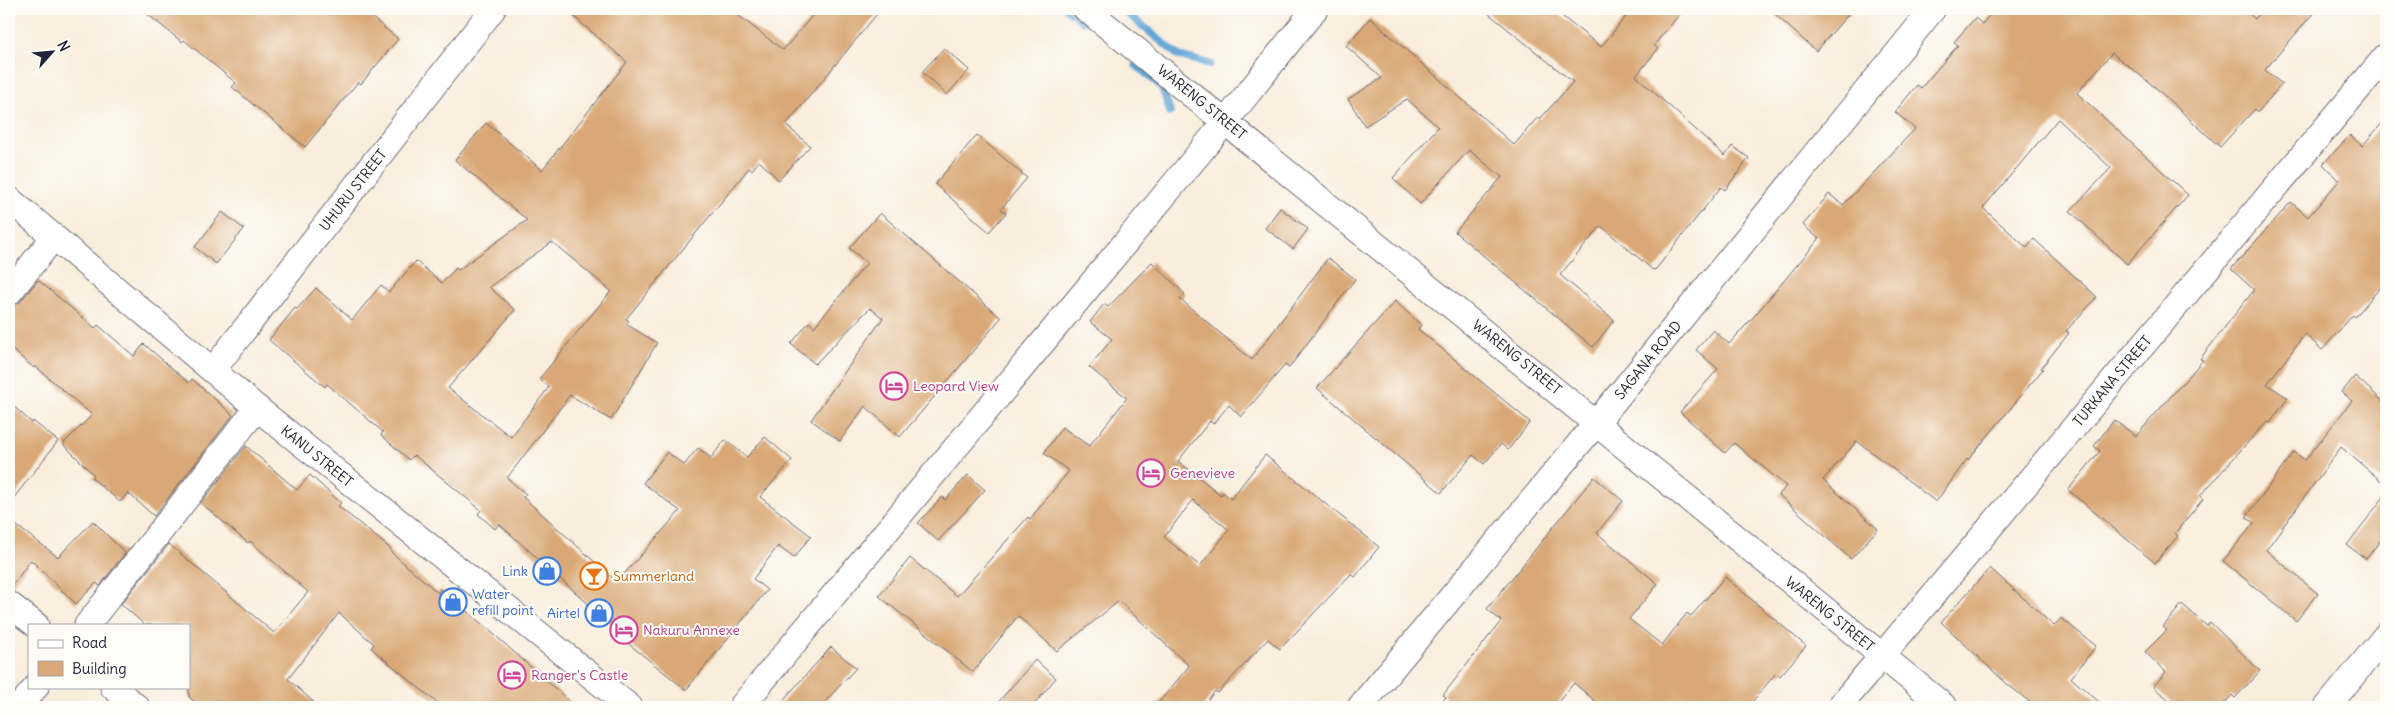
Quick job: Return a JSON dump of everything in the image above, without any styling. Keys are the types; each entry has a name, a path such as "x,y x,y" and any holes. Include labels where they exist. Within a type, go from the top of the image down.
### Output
{"street":[{"name":"UHURU STREET","path":"213,370 493,9"},
{"name":"WARENG STREET","path":"1086,9 1597,422 1880,656 1945,707"},
{"path":"741,707 1226,121 1315,9"},
{"name":"SAGANA ROAD","path":"1360,707 1597,422 1932,9"},
{"name":"TURKANA STREET","path":"1839,707 2386,56"},
{"name":"KANU STREET","path":"9,199 257,408 630,707"},
{"path":"9,293 54,237"},
{"path":"88,624 257,408"},
{"path":"9,604 35,624"},
{"path":"2327,707 2386,635"},
{"path":"19,707 35,688"},
{"path":"114,688 138,707"}],"building":[{"path":"141,9 362,9 398,39 361,84 358,82 305,147 232,87 236,83 184,40 182,42"},
{"path":"565,9 730,9 783,50 818,9 881,9 786,125 810,146 779,180 759,161 752,170 749,168 626,319 629,321 626,324 657,343 611,420 570,395 507,478 526,494 523,497 617,582 680,511 643,483 667,452 684,465 698,448 711,458 725,440 747,457 765,437 792,460 760,497 811,536 794,558 778,546 753,579 767,590 686,690 619,636 622,634 499,524 495,529 478,514 481,510 414,455 409,460 381,435 383,432 327,384 325,387 269,340 295,308 297,309 316,288 352,320 381,285 389,292 416,261 442,283 456,268 458,270 527,220 455,160 486,123 542,170 627,62","holes":["552,242 611,291 539,379 549,387 511,437 448,388 515,310 489,287"]},
{"path":"1483,9 1553,9 1601,47 1632,9 1684,9 1654,45 1658,49 1636,76 1725,156 1732,146 1749,158 1725,190 1721,187 1656,269 1653,270 1601,226 1560,275 1614,320 1593,347 1455,232 1502,177 1469,150 1420,204 1393,178 1438,127 1407,99 1365,126 1348,99 1382,78 1346,46 1370,18 1514,145 1538,117 1540,119 1573,82"},
{"path":"1769,9 1853,9 1816,51"},
{"path":"1995,9 2243,9 2255,19 2263,9 2317,9 2265,70 2282,84 2258,112 2255,109 2220,147 2156,88 2112,53 2077,93 2188,195 2127,264 2070,211 2111,168 2058,119 1983,208 2027,248 2034,239 2097,297 2066,331 2069,333 2041,368 2043,369 1967,459 1936,502 1857,441 1823,480 1878,529 1851,559 1779,495 1786,486 1734,443 1725,453 1680,412 1718,369 1696,350 1713,330 1729,344 1756,314 1819,239 1803,225 1829,194 1843,205 1915,129 1895,112 1917,85 1921,88 1958,45 1954,42 1975,18 1982,24"},
{"path":"944,48 969,70 947,95 922,72"},
{"path":"2386,119 2386,281 2355,317 2353,315 2322,350 2305,334 2267,384 2288,398 2270,423 2267,421 2200,496 2203,499 2175,533 2178,536 2155,563 2068,490 2100,451 2094,446 2114,420 2136,436 2203,360 2200,359 2254,290 2231,269 2291,202 2308,217 2339,181 2323,164 2350,135 2362,146"},
{"path":"977,135 1027,178 1001,209 1006,213 989,232 935,184"},
{"path":"1280,208 1308,229 1293,249 1265,228"},
{"path":"222,212 244,229 216,264 195,247"},
{"path":"880,213 1001,318 900,437 865,406 840,441 811,420 883,318 870,308 815,364 791,344 809,322 814,327 867,263 849,248"},
{"path":"1328,258 1355,279 1289,368 1285,365 1241,417 1229,405 1213,424 1210,421 1178,461 1221,495 1223,492 1231,499 1265,455 1379,547 1355,577 1351,574 1280,649 1268,639 1218,693 1215,691 1202,707 1155,707 1189,666 1119,601 1057,651 1018,616 973,672 879,596 910,558 957,596 1028,517 1030,519 1069,471 1044,453 1062,427 1089,446 1127,398 1089,367 1112,339 1090,322 1104,304 1108,307 1152,262 1185,294 1180,299 1252,360","holes":["1193,500 1229,530 1200,566 1164,537"]},
{"path":"38,280 95,328 98,325 134,356 144,344 189,383 192,379 233,415 154,516 128,493 120,502 92,478 94,475 63,444 92,415 35,366 34,368 9,347 9,307 20,302"},
{"path":"1395,301 1421,325 1418,329 1530,422 1508,450 1501,444 1484,464 1473,455 1441,493 1317,388"},
{"path":"2355,376 2386,404 2386,485 2341,447 2266,550 2318,594 2296,621 2223,561 2254,523 2246,517 2294,452 2305,460 2352,401 2342,392"},
{"path":"9,402 32,423 33,421 58,441 9,504"},
{"path":"246,446 297,490 310,475 341,503 338,506 391,549 390,551 438,593 440,589 488,629 576,707 442,707 371,648 374,644 339,613 288,679 319,707 200,707 189,697 190,624 144,624 121,604 169,544 274,633 308,592 250,541 248,543 201,503"},
{"path":"968,475 985,490 938,541 918,523 942,497 945,500"},
{"path":"1594,477 1623,501 1597,533 1658,584 1629,619 1662,645 1687,613 1691,616 1725,577 1806,646 1780,676 1776,673 1748,707 1602,707 1574,683 1554,707 1437,707 1446,697 1443,695 1501,621 1487,609"},
{"path":"2386,494 2386,533 2366,559 2347,545"},
{"path":"9,520 58,557 93,521 125,553 100,586 96,583 76,604 31,560 9,590"},
{"path":"1990,568 2054,626 2061,618 2096,646 2071,678 2105,707 2036,707 2007,684 1941,622"},
{"path":"2182,604 2207,626 2210,622 2260,671 2235,698 2232,695 2221,707 2178,707 2153,687 2166,672 2145,652 2167,630 2163,627"},
{"path":"831,647 856,668 820,707 777,707"},
{"path":"1035,660 1056,678 1032,707 994,707"}],"waterway":[{"path":"1067,9 1082,21"},
{"path":"1122,9 1179,56 1210,64"},
{"path":"1136,65 1162,87 1170,112"}],"place":[{"name":"Leopard View","path":"894,386"},
{"name":"Genevieve","path":"1151,473"},
{"name":"Link","path":"547,571"},
{"name":"Summerland","path":"594,576"},
{"name":"Water refill point","path":"453,602"},
{"name":"Airtel","path":"599,613"},
{"name":"Nakuru Annexe","path":"624,630"},
{"name":"Ranger's Castle","path":"512,675"}]}
